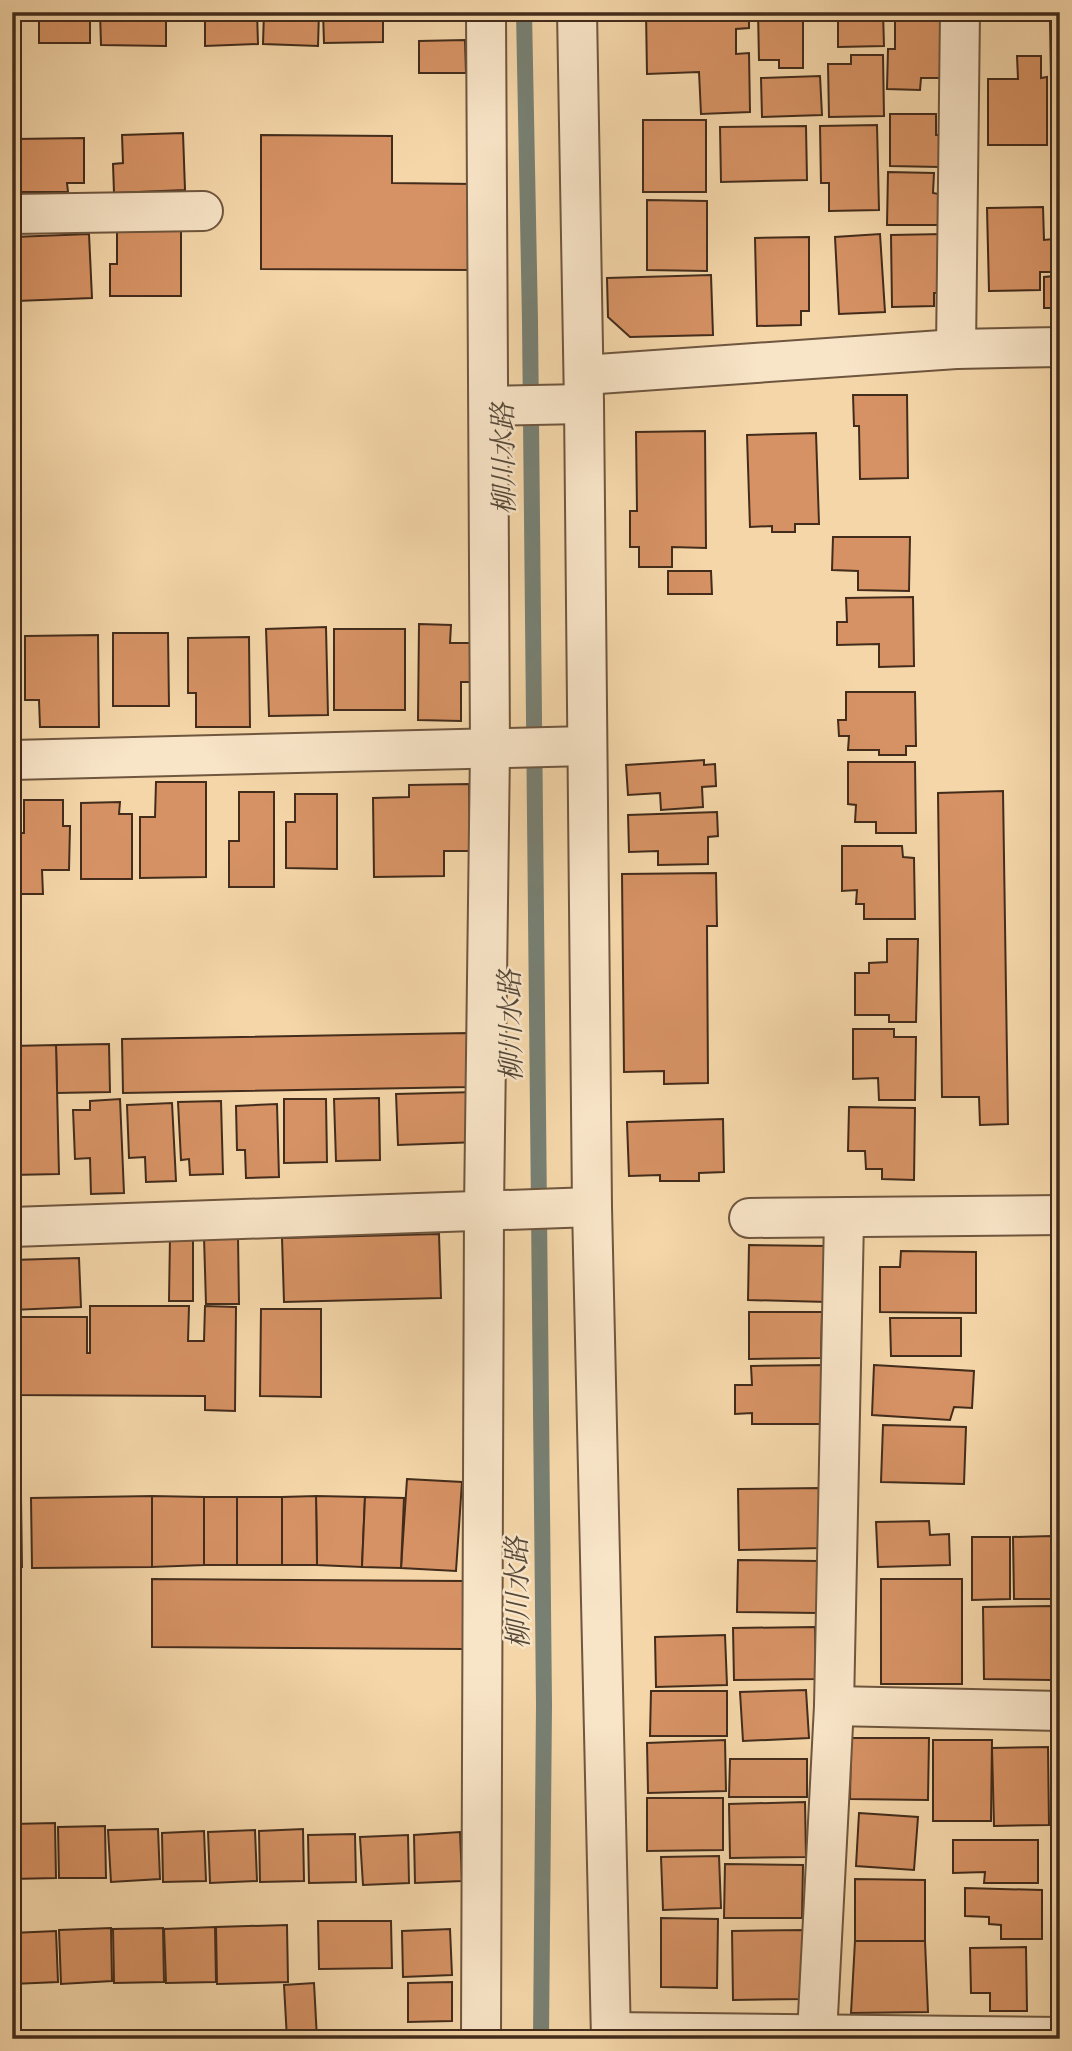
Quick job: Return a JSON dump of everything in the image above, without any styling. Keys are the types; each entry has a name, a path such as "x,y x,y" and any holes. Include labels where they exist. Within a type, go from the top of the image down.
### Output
{"street":[{"path":"481,2039 484,1209 490,749 486,12"},
{"path":"577,12 584,390 592,1207 611,2035 1060,2037"},
{"path":"956,349 960,12"},
{"path":"12,214 203,211"},
{"path":"489,406 584,390 956,349 1060,347"},
{"path":"12,760 587,746"},
{"path":"12,1227 592,1207"},
{"path":"749,1218 1060,1215"},
{"path":"817,2035 834,1706 844,1219"},
{"path":"834,1706 1060,1711"}],"building":[{"path":"12,12 21,12 21,48 12,48"},
{"path":"39,12 90,12 90,43 39,43"},
{"path":"100,12 166,12 166,46 101,45"},
{"path":"205,12 257,12 258,44 205,46"},
{"path":"264,12 319,12 318,46 263,44"},
{"path":"323,12 383,12 383,42 324,43"},
{"path":"646,12 749,12 749,28 736,29 736,54 749,53 750,112 701,114 699,72 647,74"},
{"path":"758,12 803,12 803,68 779,68 779,60 759,60"},
{"path":"838,12 883,12 884,46 838,47"},
{"path":"895,12 947,14 947,78 921,78 920,90 887,89 888,49 895,49"},
{"path":"1060,21 1060,80 1051,80 1050,22"},
{"path":"465,40 466,73 419,73 419,41"},
{"path":"851,55 883,55 884,116 829,117 828,64 851,64"},
{"path":"1017,56 1041,56 1041,78 1047,77 1047,145 988,145 988,79 1018,79"},
{"path":"820,76 822,115 762,117 761,78"},
{"path":"890,114 936,114 936,135 942,135 940,167 890,166"},
{"path":"643,120 706,120 706,192 643,192"},
{"path":"877,125 879,210 829,211 829,183 821,183 820,126"},
{"path":"806,126 807,180 721,182 720,127"},
{"path":"183,133 185,190 114,193 113,164 123,163 122,135"},
{"path":"261,135 392,136 392,183 474,184 473,270 261,269"},
{"path":"84,138 84,183 67,183 68,192 17,192 16,139"},
{"path":"888,172 934,173 933,193 939,194 939,225 887,225"},
{"path":"647,200 707,201 707,271 647,270"},
{"path":"1043,207 1044,240 1053,239 1054,272 1040,272 1040,290 989,291 987,208"},
{"path":"1060,222 1060,308 1044,308 1044,277 1055,276 1054,223"},
{"path":"117,231 181,231 181,296 110,296 110,264 117,264"},
{"path":"89,234 92,298 17,301 14,237"},
{"path":"880,234 885,312 839,314 835,237"},
{"path":"944,234 941,293 934,293 934,306 892,307 891,235"},
{"path":"809,237 809,311 801,311 801,325 757,326 755,238"},
{"path":"711,275 713,335 630,337 608,317 607,278"},
{"path":"853,395 907,395 908,478 860,479 859,426 854,426"},
{"path":"705,431 706,548 672,547 672,567 639,567 639,547 630,547 630,511 637,511 636,432"},
{"path":"816,433 819,524 795,524 795,532 772,532 772,526 750,527 747,435"},
{"path":"833,537 910,537 909,591 858,590 858,571 832,570"},
{"path":"668,571 711,571 712,594 668,594"},
{"path":"913,597 914,666 879,667 879,644 837,645 837,622 847,622 846,598"},
{"path":"419,624 451,625 450,643 471,643 470,682 461,682 461,721 418,720"},
{"path":"326,627 328,715 269,716 266,629"},
{"path":"334,629 405,629 405,710 334,710"},
{"path":"12,631 15,631 15,729 12,729"},
{"path":"113,633 168,633 169,706 113,706"},
{"path":"98,635 99,727 40,727 39,700 25,700 25,636"},
{"path":"249,637 250,727 196,727 196,693 188,693 188,638"},
{"path":"846,692 915,692 916,746 906,746 906,755 879,755 879,750 848,750 849,736 839,736 838,720 846,720"},
{"path":"704,760 704,765 715,764 716,786 702,787 703,807 661,810 660,793 628,795 626,765"},
{"path":"848,762 915,762 916,833 876,833 876,822 855,822 856,805 848,804"},
{"path":"156,782 206,782 206,877 140,878 140,817 155,817"},
{"path":"469,784 470,851 444,851 444,876 374,877 373,798 409,797 409,785"},
{"path":"1003,791 1008,1124 980,1125 979,1097 942,1097 938,793"},
{"path":"239,792 274,792 274,887 229,887 229,841 239,841"},
{"path":"295,794 337,794 337,869 286,868 286,822 295,822"},
{"path":"24,800 63,800 63,826 70,826 69,870 42,870 43,894 12,894 12,833 24,833"},
{"path":"120,802 119,814 132,814 132,879 81,879 81,803"},
{"path":"717,812 718,836 708,837 708,864 658,865 658,851 629,852 628,815"},
{"path":"842,846 902,846 903,857 914,858 915,919 864,919 864,904 856,904 857,890 842,891"},
{"path":"716,873 717,926 707,926 708,1083 664,1084 664,1071 624,1072 622,874"},
{"path":"887,939 918,939 916,1022 889,1022 889,1015 855,1015 855,973 869,973 869,963 887,962"},
{"path":"853,1029 894,1029 894,1037 916,1037 915,1100 879,1100 878,1078 853,1079"},
{"path":"468,1033 469,1087 123,1093 122,1039"},
{"path":"109,1044 110,1092 57,1093 56,1045"},
{"path":"56,1045 59,1174 12,1175 12,1046"},
{"path":"476,1092 478,1142 398,1145 396,1094"},
{"path":"379,1098 380,1160 336,1161 334,1099"},
{"path":"120,1099 124,1193 91,1194 90,1158 75,1159 73,1110 90,1110 90,1101"},
{"path":"284,1099 326,1099 327,1162 284,1163"},
{"path":"221,1101 223,1174 190,1175 189,1159 181,1160 178,1102"},
{"path":"172,1103 176,1181 146,1182 145,1157 129,1158 127,1105"},
{"path":"277,1104 279,1177 246,1178 245,1150 237,1150 236,1106"},
{"path":"849,1107 915,1108 914,1180 882,1179 882,1169 866,1169 865,1151 848,1151"},
{"path":"723,1119 724,1172 699,1173 699,1181 660,1181 660,1175 629,1176 627,1122"},
{"path":"439,1234 441,1298 284,1302 282,1238"},
{"path":"238,1236 239,1304 206,1304 204,1237"},
{"path":"170,1237 193,1238 193,1301 169,1301"},
{"path":"749,1245 827,1246 827,1302 748,1300"},
{"path":"901,1251 976,1252 976,1313 880,1312 880,1267 900,1267"},
{"path":"79,1258 81,1307 12,1310 12,1260"},
{"path":"90,1306 189,1306 188,1341 204,1341 205,1306 236,1307 235,1411 205,1410 205,1396 12,1395 12,1317 87,1317 87,1353 90,1353"},
{"path":"261,1309 321,1309 321,1397 260,1396"},
{"path":"749,1312 822,1312 821,1358 749,1359"},
{"path":"890,1318 961,1318 961,1356 891,1356"},
{"path":"828,1365 828,1424 752,1424 752,1413 735,1414 735,1385 752,1385 751,1366"},
{"path":"874,1365 974,1371 972,1408 954,1407 950,1420 872,1415"},
{"path":"1052,1414 1060,1414 1060,1473 1053,1473"},
{"path":"883,1425 966,1427 964,1484 881,1482"},
{"path":"407,1479 462,1482 456,1571 401,1568"},
{"path":"820,1488 821,1548 739,1550 738,1489"},
{"path":"152,1496 152,1567 32,1568 31,1498"},
{"path":"152,1496 204,1497 204,1565 152,1567"},
{"path":"316,1496 365,1497 362,1567 317,1565"},
{"path":"316,1496 317,1565 282,1565 282,1497"},
{"path":"204,1497 237,1497 237,1565 204,1565"},
{"path":"237,1497 282,1497 282,1565 237,1565"},
{"path":"365,1497 404,1498 401,1568 362,1567"},
{"path":"12,1499 21,1499 22,1567 12,1567"},
{"path":"929,1521 930,1535 949,1534 950,1565 878,1567 876,1522"},
{"path":"1051,1536 1052,1599 1014,1599 1013,1537"},
{"path":"972,1537 1010,1537 1010,1599 972,1600"},
{"path":"738,1560 818,1561 817,1613 737,1612"},
{"path":"152,1579 465,1581 464,1649 152,1647"},
{"path":"881,1579 962,1579 962,1684 881,1684"},
{"path":"1051,1606 1051,1680 984,1679 983,1607"},
{"path":"815,1627 816,1679 734,1680 733,1628"},
{"path":"725,1635 727,1685 656,1687 655,1637"},
{"path":"806,1690 809,1738 743,1741 740,1692"},
{"path":"651,1691 727,1691 727,1736 650,1736"},
{"path":"851,1738 929,1738 928,1800 850,1799"},
{"path":"725,1740 726,1791 648,1793 647,1743"},
{"path":"933,1740 992,1740 991,1821 933,1821"},
{"path":"1048,1747 1049,1825 994,1826 992,1748"},
{"path":"730,1759 807,1759 807,1797 729,1797"},
{"path":"1060,1768 1060,1820 1057,1820"},
{"path":"647,1798 723,1798 723,1850 647,1851"},
{"path":"805,1802 806,1857 730,1858 729,1804"},
{"path":"859,1813 918,1817 914,1870 856,1866"},
{"path":"55,1823 56,1878 12,1879 12,1824"},
{"path":"105,1826 106,1878 59,1878 58,1827"},
{"path":"158,1829 160,1879 111,1882 108,1830"},
{"path":"303,1829 304,1881 260,1882 259,1831"},
{"path":"255,1830 257,1881 210,1883 208,1832"},
{"path":"204,1831 206,1881 163,1882 162,1833"},
{"path":"460,1832 462,1881 415,1883 414,1835"},
{"path":"355,1834 356,1882 309,1883 308,1835"},
{"path":"408,1835 409,1883 363,1885 360,1837"},
{"path":"953,1840 1038,1840 1038,1883 984,1883 985,1872 953,1873"},
{"path":"719,1856 721,1908 663,1910 661,1857"},
{"path":"725,1864 803,1865 802,1918 724,1918"},
{"path":"855,1879 925,1880 925,1941 855,1941"},
{"path":"965,1888 1042,1890 1042,1939 1001,1939 1001,1925 989,1924 989,1917 965,1916"},
{"path":"661,1918 718,1919 717,1988 661,1987"},
{"path":"318,1921 391,1921 392,1968 319,1969"},
{"path":"287,1925 288,1982 217,1984 216,1927"},
{"path":"215,1927 216,1982 166,1983 164,1929"},
{"path":"111,1928 112,1981 61,1984 59,1930"},
{"path":"163,1928 164,1982 114,1983 113,1929"},
{"path":"450,1929 452,1975 403,1977 402,1931"},
{"path":"804,1930 805,1999 733,2000 732,1931"},
{"path":"56,1931 58,1982 13,1984 12,1933"},
{"path":"855,1941 925,1941 928,2012 851,2013"},
{"path":"1026,1947 1027,2011 990,2011 990,1993 971,1993 970,1948"},
{"path":"452,1982 452,2021 408,2022 408,1983"},
{"path":"314,1983 317,2039 287,2039 284,1985"}],"waterway":[{"name":"柳川水路","path":"524,12 530,321 544,1705 541,2039"}]}
